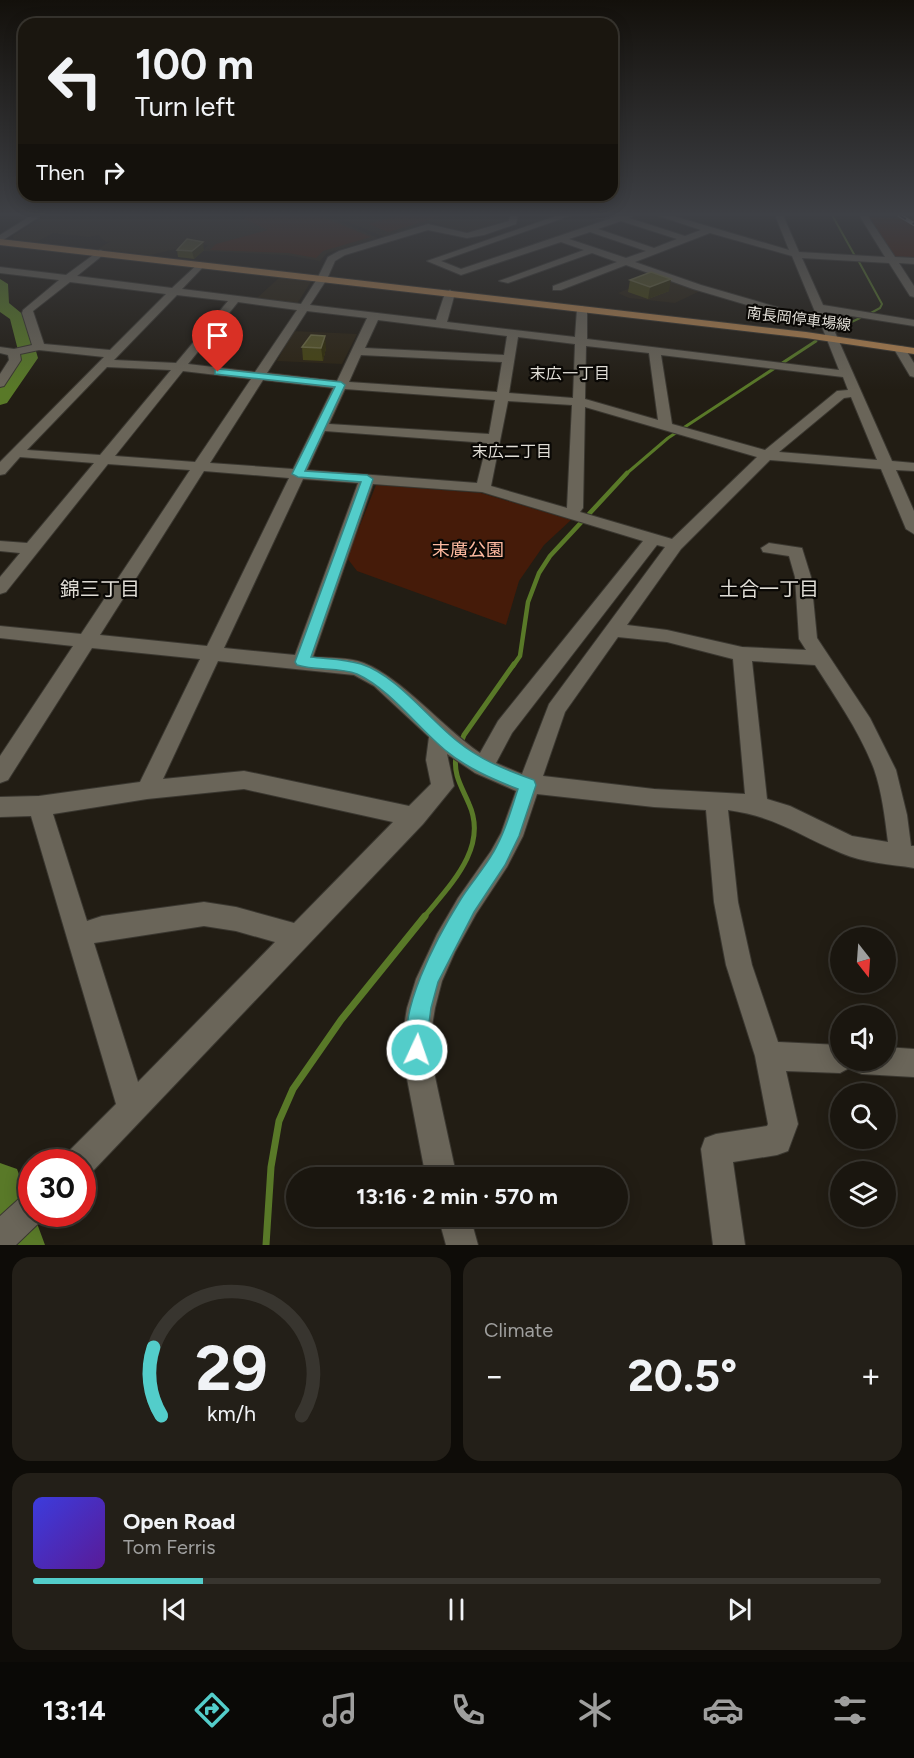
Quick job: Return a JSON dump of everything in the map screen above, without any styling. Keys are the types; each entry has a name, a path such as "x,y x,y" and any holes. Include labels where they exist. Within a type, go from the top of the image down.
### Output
{"main road":[{"name":"南長岡停車場線","path":"271,273 831,338 914,351"}],"street":[{"path":"26,273 846,374"},
{"path":"36,348 27,313 74,273"},
{"path":"0,471 192,273"},
{"path":"0,774 325,273"},
{"path":"504,281 526,273"},
{"path":"557,288 597,273"},
{"path":"658,273 826,326"},
{"path":"804,273 914,530"},
{"path":"900,273 914,294"},
{"path":"440,325 450,293"},
{"path":"0,588 235,299"},
{"path":"819,308 914,323"},
{"path":"573,515 580,402 582,309"},
{"path":"147,790 210,654 374,316"},
{"path":"483,488 495,439 513,334"},
{"path":"0,350 17,352 36,348 179,368 341,385 580,402 767,455 914,467"},
{"path":"900,349 914,373"},
{"path":"357,351 509,359"},
{"path":"655,351 674,428"},
{"path":"0,383 15,360 17,352"},
{"path":"440,1167 418,1063 416,1038 421,1008 429,979 446,943 507,844 528,785 535,773 556,708 675,545 767,455 841,394 854,393"},
{"path":"320,427 495,439"},
{"path":"16,453 483,488 675,545"},
{"path":"302,662 367,479"},
{"path":"478,764 654,538"},
{"path":"0,546 32,549"},
{"path":"0,632 358,668 381,681 445,739 478,764 528,785 550,785 654,798 716,800 757,806 782,813 849,846 908,856 885,770 863,724 808,639 802,577 796,552 769,548"},
{"path":"614,630 667,636 742,654 821,658"},
{"path":"742,654 757,806"},
{"path":"93,1149 443,786 436,759 445,739"},
{"path":"0,807 39,806 147,790 244,780 415,817"},
{"path":"716,800 726,902 739,965 769,1056 783,1124 777,1140 716,1149 729,1245"},
{"path":"39,806 132,1110"},
{"path":"80,935 102,928 204,914 236,919 299,937"},
{"path":"769,1056 830,1059"},
{"path":"896,1062 914,1063"},
{"path":"0,1238 18,1221"},
{"path":"457,1227 462,1245"}],"shaded area":[{"path":"281,276 312,280 297,304 256,299"},
{"path":"661,276 702,290 675,303 629,298 618,293"},
{"path":"293,331 357,334 342,364 277,361"}],"green space":[{"name":"末廣公園","path":"376,485 481,493 571,520 544,545 519,581 506,625 357,571 347,558"}],"building":[{"path":"648,273 671,279 650,287 630,280"},
{"path":"311,335 325,336 321,348 302,347"}],"waterway":[{"path":"865,273 882,304 880,308 869,314"},
{"path":"0,284 1,305 18,317 29,358 0,399"},
{"path":"841,327 860,318"},
{"path":"626,474 668,438 816,341"},
{"path":"513,666 520,656 528,602 539,573 550,556 626,474"},
{"path":"460,745 464,735 514,664"},
{"path":"424,917 463,865 474,836 474,820 457,775 456,756"},
{"path":"266,1245 271,1167 279,1121 293,1089 341,1020 425,916"},
{"path":"0,1186 21,1245"}],"district":[{"name":"末広一丁目","path":"570,373"},
{"name":"末広二丁目","path":"512,451"},
{"name":"錦三丁目","path":"100,589"},
{"name":"土合一丁目","path":"769,589"}],"route":[{"path":"218,372 341,385 298,474 367,479 302,662 358,668 381,681 451,745 473,761 511,780 528,785 511,836 499,860 467,906 429,979 421,1008 416,1038 417,1050"}]}
